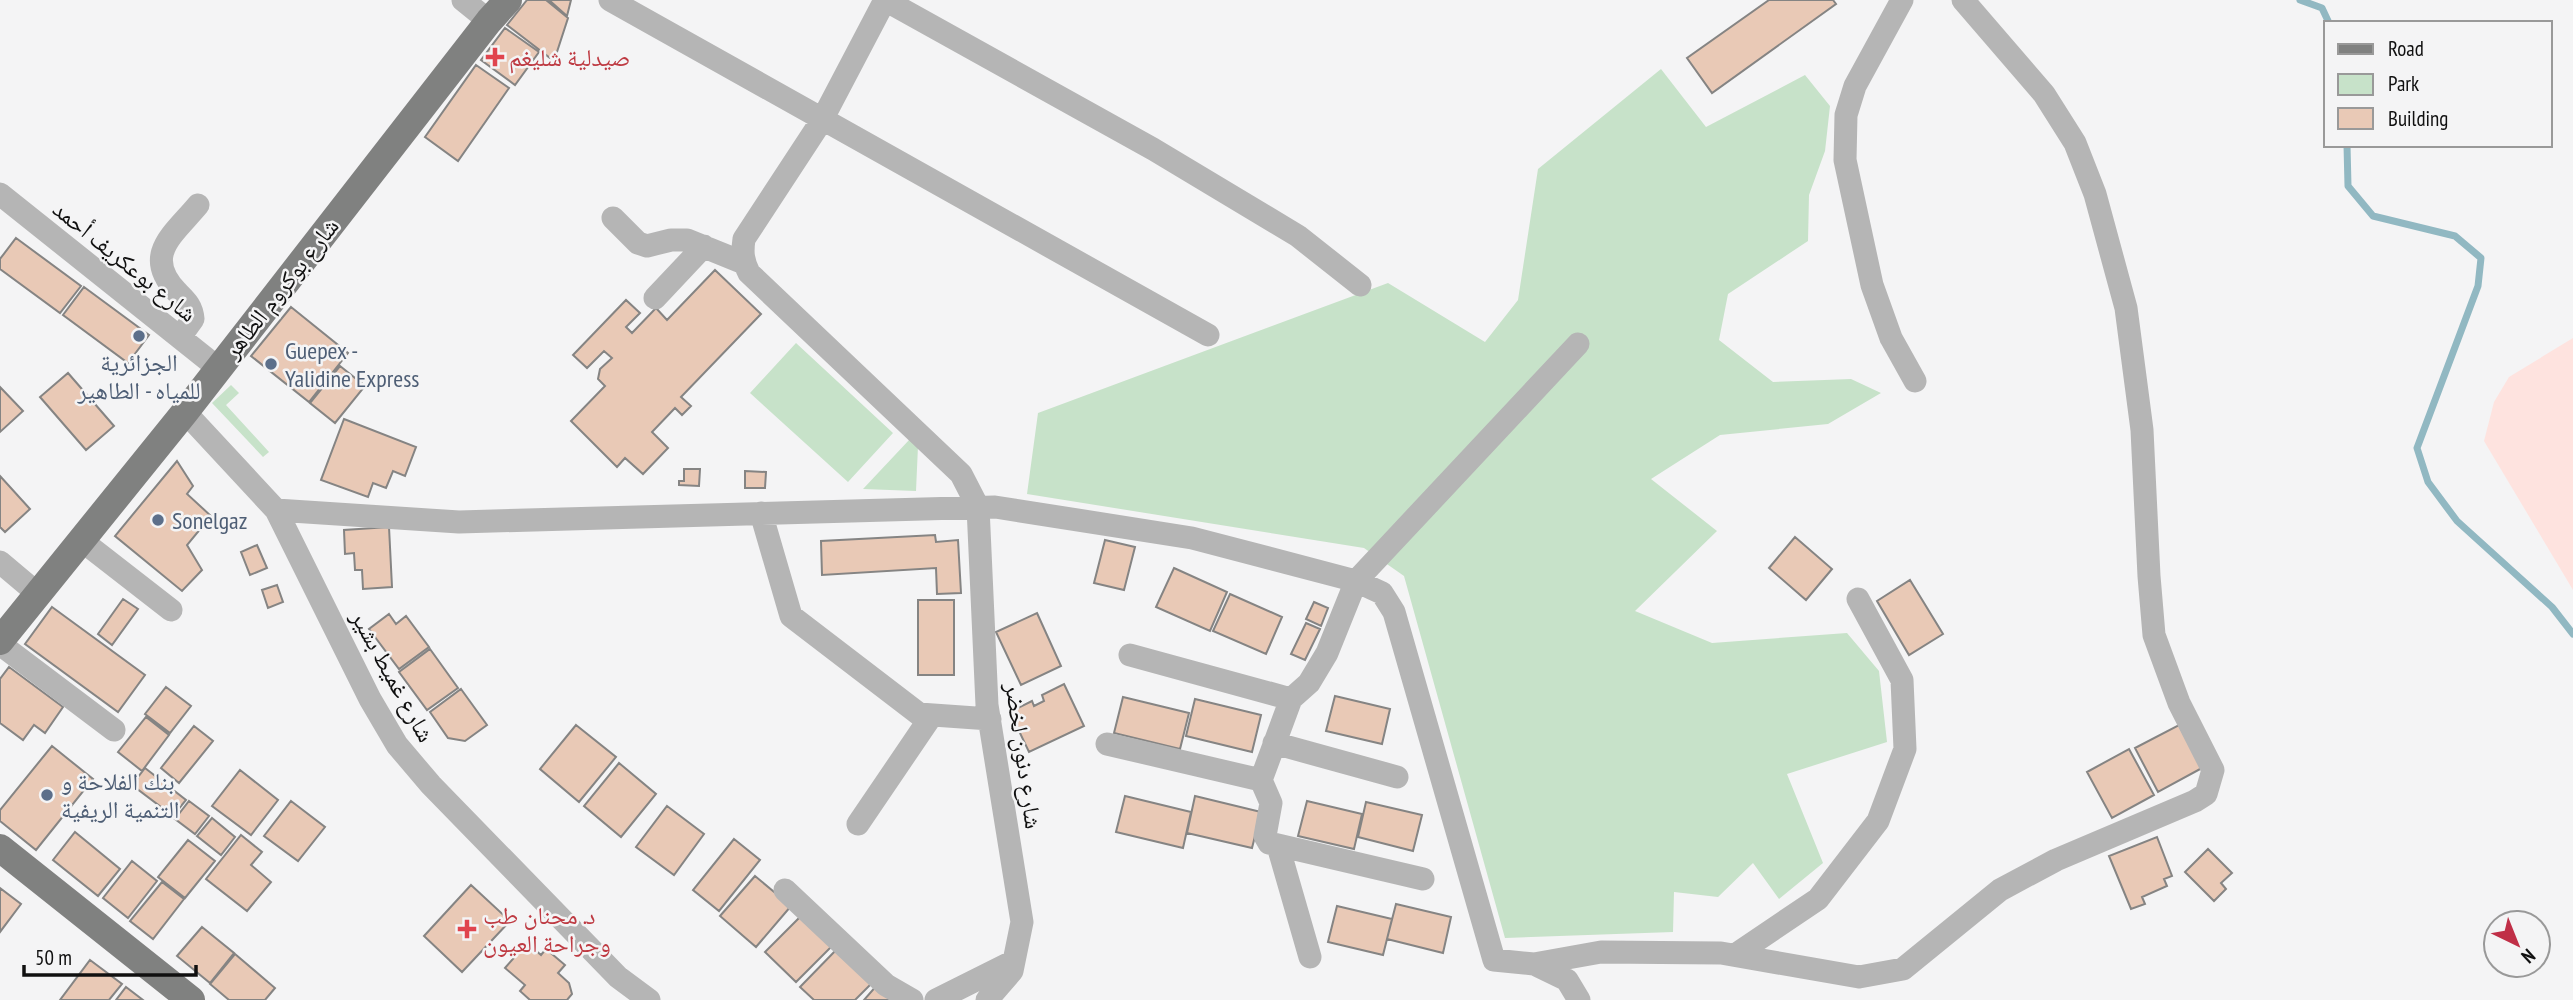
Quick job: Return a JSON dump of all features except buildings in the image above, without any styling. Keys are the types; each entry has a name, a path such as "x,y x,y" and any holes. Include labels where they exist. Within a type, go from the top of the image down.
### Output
{"main road":[{"name":"شارع بوكروم الطاهر","path":"0,642 185,412 499,10"},
{"path":"0,848 191,1000"}],"street":[{"path":"463,0 499,10"},
{"path":"610,0 1208,335"},
{"path":"978,507 961,474 749,273 744,263 744,239 822,120 885,0 1153,149 1298,236 1360,285"},
{"path":"1902,0 1855,86 1846,115 1845,160 1872,285 1891,338 1915,382"},
{"path":"276,510 460,522 995,507 1192,538 1356,582 1382,593 1394,612 1494,960 1534,964 1601,952 1721,953 1859,977 1903,970 2000,890 2056,860 2206,794 2213,771 2179,702 2154,635 2142,430 2132,348 2126,308 2095,194 2075,143 2044,94 1963,0"},
{"name":"شارع بوعكريف أحمد","path":"0,194 218,368"},
{"path":"180,337 193,319 192,308 166,280 160,268 161,249 198,205"},
{"path":"614,218 638,243 647,246 679,239 744,263"},
{"path":"655,298 704,246"},
{"path":"1423,879 1269,843 1265,836 1271,803 1261,780 1292,699 1308,683 1327,653 1356,582 1578,344"},
{"name":"شارع غميط بشير","path":"185,412 276,510 370,699 397,745 431,785 618,977 649,1000"},
{"name":"شارع دنون لخضر","path":"978,507 990,719 1022,922 1012,971 987,1000"},
{"path":"761,513 791,616 919,714 990,719"},
{"path":"82,540 171,610"},
{"path":"0,562 38,594"},
{"path":"1735,955 1818,899 1878,821 1905,749 1902,680 1858,599"},
{"path":"0,642 114,730"},
{"path":"1130,655 1292,699"},
{"path":"858,824 932,715"},
{"path":"1274,743 1397,776"},
{"path":"1107,744 1261,780"},
{"path":"1279,846 1310,957"},
{"path":"785,890 886,985 912,1000"},
{"path":"936,1000 1014,961"},
{"path":"1534,964 1567,979 1579,1000"}],"shaded area":[{"path":"2573,338 2573,590 2484,441 2494,402 2509,377"}],"green space":[{"path":"1661,69 1706,127 1805,75 1830,106 1825,151 1809,195 1808,241 1728,294 1719,340 1773,382 1851,379 1881,393 1828,424 1720,435 1651,479 1717,531 1635,611 1712,643 1847,633 1879,671 1887,742 1787,774 1823,863 1779,899 1753,863 1718,897 1674,892 1673,932 1505,938 1404,576 1364,548 1027,494 1038,413 1388,283 1485,342 1518,300 1538,169"},
{"path":"796,343 893,433 848,482 750,393"},
{"path":"231,385 239,393 226,405 269,452 263,457 212,403"},
{"path":"910,439 918,446 916,491 863,489"}],"waterway":[{"path":"2300,0 2322,8 2328,21"},
{"path":"2347,147 2348,186 2373,216 2455,236 2481,258 2478,286 2417,448 2428,482 2457,521 2552,607 2573,634"}],"place":[{"name":"صيدلية شليغم","path":"495,57"},
{"name":"الجزائرية للمياه - الطاهير","path":"139,336"},
{"name":"Guepex - Yalidine Express","path":"271,364"},
{"name":"Sonelgaz","path":"158,520"},
{"name":"بنك الفلاحة و التنمية الريفية","path":"47,795"},
{"name":"د. محنان طب وجراحة العيون","path":"467,929"}]}
